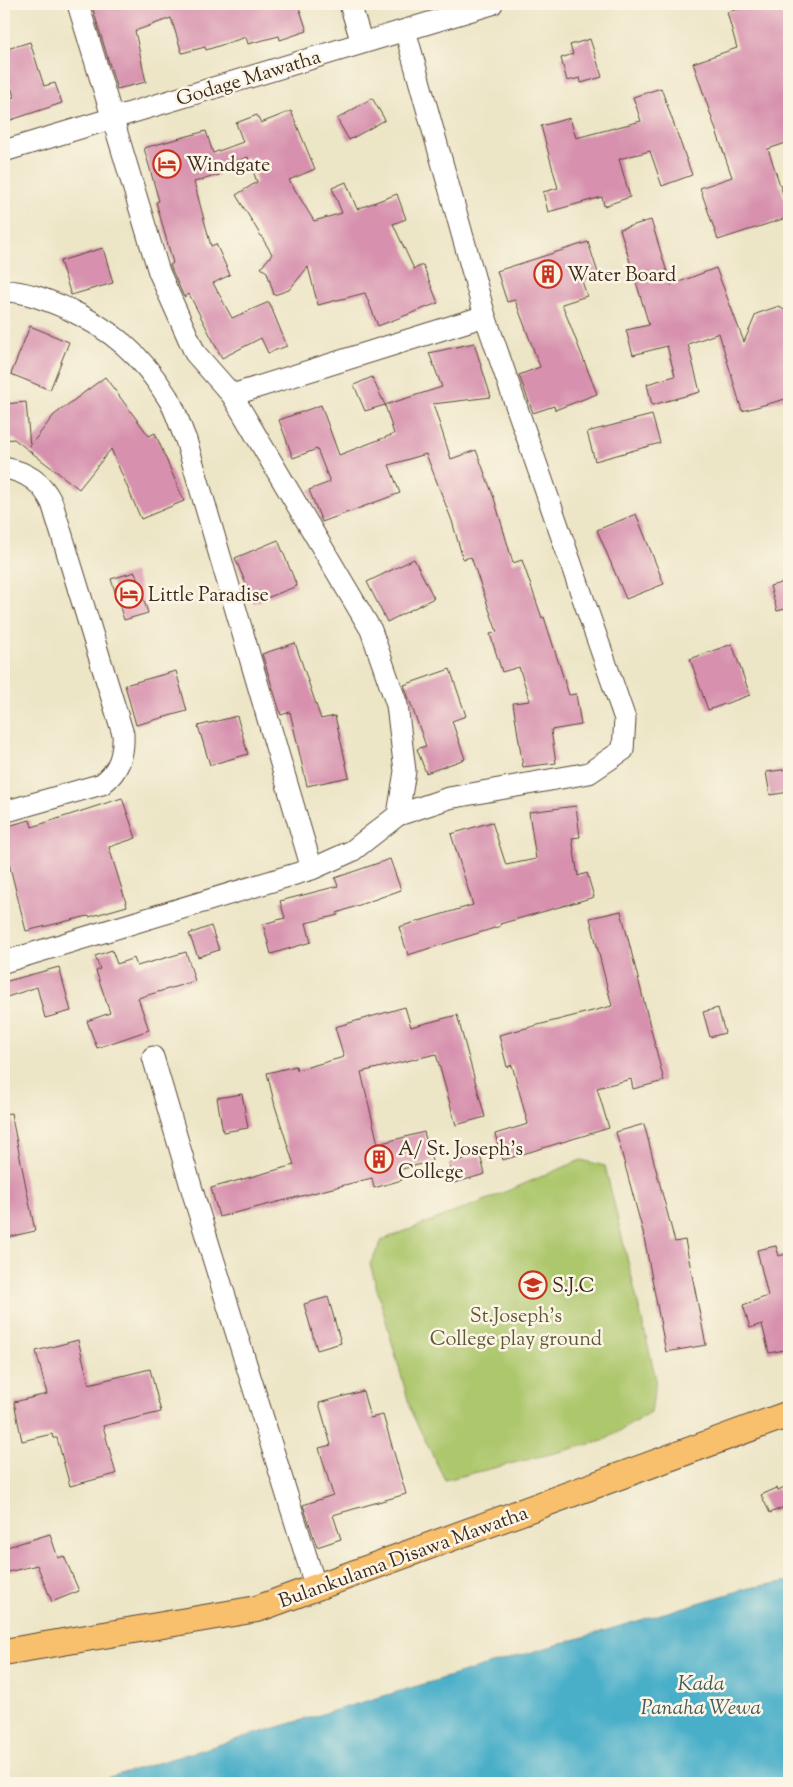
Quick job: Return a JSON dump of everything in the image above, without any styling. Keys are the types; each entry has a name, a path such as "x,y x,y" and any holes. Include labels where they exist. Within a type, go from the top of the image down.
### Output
{"main road":[{"name":"Bulankulama Disawa Mawatha","path":"4,1652 257,1609 789,1414"}],"street":[{"path":"78,4 159,272 195,353 232,395 371,630 397,705 405,771 398,815"},
{"path":"350,4 362,43"},
{"name":"Godage Mawatha","path":"4,151 492,4"},
{"path":"4,962 312,869 352,851 398,815 449,798 589,773 623,750 625,719 485,316 405,30"},
{"path":"4,291 13,291 49,301 95,323 116,337 144,364 169,399 186,440 312,869"},
{"path":"232,395 485,316"},
{"path":"4,468 17,470 30,476 40,484 52,503 123,734 124,748 122,758 110,778 102,784 4,812"},
{"path":"153,1057 198,1210 316,1588"}],"green space":[{"name":"St.Joseph's College play ground","path":"581,1160 605,1166 656,1379 651,1412 603,1441 445,1480 412,1414 370,1264 382,1240 486,1200"}],"water":[{"name":"Kada Panaha Wewa","path":"789,1581 789,1783 89,1783 749,1588"}],"building":[{"path":"98,4 298,4 307,31 280,40 279,36 248,44 246,37 206,50 205,47 182,53 171,18 135,31 146,82 117,89 92,6"},
{"path":"759,4 789,4 789,142 768,149 789,217 718,240 700,188 732,177 693,63 737,48 727,12"},
{"path":"590,39 602,77 581,83 580,78 567,81 561,58 573,54 570,45"},
{"path":"30,42 44,86 55,83 62,103 8,121 4,109 4,100 14,97 4,62 4,50"},
{"path":"661,88 692,175 662,186 650,151 619,159 630,197 604,206 602,197 548,212 543,192 558,188 541,126 570,118 576,138 641,121 633,97"},
{"path":"372,98 385,120 349,140 337,119"},
{"path":"291,111 315,169 289,180 314,221 342,213 332,188 346,182 357,209 397,194 406,219 393,224 414,269 423,265 438,303 378,326 365,293 318,305 308,267 289,290 274,295 267,272 261,268 272,254 236,195 257,182 248,157 217,168 219,175 194,182 211,246 216,244 230,275 213,283 232,318 269,302 287,346 268,353 261,338 222,358 189,294 184,297 171,268 170,265 173,263 156,202 159,201 144,148 206,131 213,153 243,142 236,123 257,115 261,123"},
{"path":"651,220 671,285 716,268 744,342 756,314 779,306 789,314 789,398 742,411 719,333 688,344 700,392 652,405 647,384 675,376 667,346 633,355 626,330 649,325 620,229"},
{"path":"588,242 599,276 582,281 587,296 562,304 597,394 555,410 554,406 533,413 519,375 540,367 515,300 507,302 497,271"},
{"path":"103,248 113,283 71,295 60,261"},
{"path":"30,326 69,342 50,390 11,374"},
{"path":"474,343 491,397 433,404 451,459 476,450 494,498 513,563 522,560 542,618 544,617 569,695 576,694 581,725 551,730 556,763 523,767 513,703 530,701 519,667 502,672 490,634 497,632 471,557 463,559 452,521 426,454 389,465 400,493 322,522 309,490 330,482 317,449 293,458 279,420 321,405 339,455 394,434 385,405 442,387 429,353"},
{"path":"105,377 149,436 155,433 184,501 141,519 111,449 79,489 14,439 4,440 4,404 26,402 30,446 54,415"},
{"path":"372,377 385,405 365,411 354,385"},
{"path":"652,415 660,443 595,461 587,432"},
{"path":"636,514 664,584 626,599 597,530"},
{"path":"278,540 297,586 254,603 235,558"},
{"path":"414,559 434,598 387,622 367,582"},
{"name":"Little Paradise","path":"135,572 148,613 124,620 111,579"},
{"path":"789,581 789,608 777,611 770,586"},
{"path":"295,643 321,719 335,716 349,777 307,786 290,712 281,715 262,654"},
{"path":"732,644 750,695 708,710 690,659"},
{"path":"450,669 466,716 452,721 465,759 426,773 417,749 426,746 404,685"},
{"path":"176,671 187,711 136,725 125,685"},
{"path":"237,716 248,754 210,765 198,726"},
{"path":"789,769 789,792 770,795 766,772"},
{"path":"122,798 136,838 109,847 127,906 89,917 26,931 9,863 4,864 4,827 30,820 32,827"},
{"path":"576,806 580,837 572,838 578,876 587,873 594,897 500,924 501,926 408,955 399,927 473,905 451,834 492,822 506,865 536,859 529,812"},
{"path":"390,859 401,890 337,913 338,915 306,923 311,942 271,954 263,924 285,918 280,901 338,886 335,878"},
{"path":"621,911 664,1081 633,1089 631,1079 597,1088 609,1128 503,1160 495,1134 528,1124 512,1065 507,1067 499,1035 612,1006 590,918"},
{"path":"211,926 219,950 198,957 189,934"},
{"path":"112,950 117,964 134,958 137,966 186,952 195,981 138,998 149,1030 97,1048 87,1021 110,1013 96,971 100,969 95,956"},
{"path":"59,967 71,1011 45,1018 37,987 4,998 4,982"},
{"path":"405,1007 411,1027 457,1015 485,1117 456,1125 436,1054 361,1072 378,1144 424,1132 432,1161 399,1170 402,1180 374,1188 372,1178 219,1217 211,1188 294,1165 275,1106 267,1073 296,1066 297,1070 344,1057 335,1027"},
{"path":"718,1008 725,1033 710,1037 703,1012"},
{"path":"242,1094 248,1128 223,1132 217,1098"},
{"path":"11,1113 35,1231 4,1238 4,1114"},
{"path":"644,1124 675,1242 685,1240 706,1345 666,1352 643,1232 616,1132"},
{"path":"480,1155 485,1174 454,1183 449,1163"},
{"path":"776,1246 779,1256 789,1253 789,1349 769,1353 762,1324 750,1328 743,1305 768,1296 757,1250"},
{"path":"328,1297 341,1343 317,1350 304,1304"},
{"path":"78,1340 89,1384 150,1369 161,1412 103,1426 116,1474 70,1486 57,1438 53,1438 52,1434 22,1441 14,1402 47,1394 36,1351"},
{"path":"363,1391 370,1418 383,1415 406,1494 333,1515 341,1539 317,1547 303,1505 333,1495 319,1448 331,1445 319,1403"},
{"path":"789,1485 789,1505 770,1513 761,1495"},
{"path":"50,1534 58,1558 64,1556 79,1591 52,1602 37,1565 4,1573 4,1548"}],"place":[{"name":"Windgate","path":"167,164"},
{"name":"Water Board","path":"548,274"},
{"name":"Little Paradise","path":"129,594"},
{"name":"A/ St. Joseph's College","path":"379,1159"},
{"name":"S.J.C","path":"533,1285"}]}
